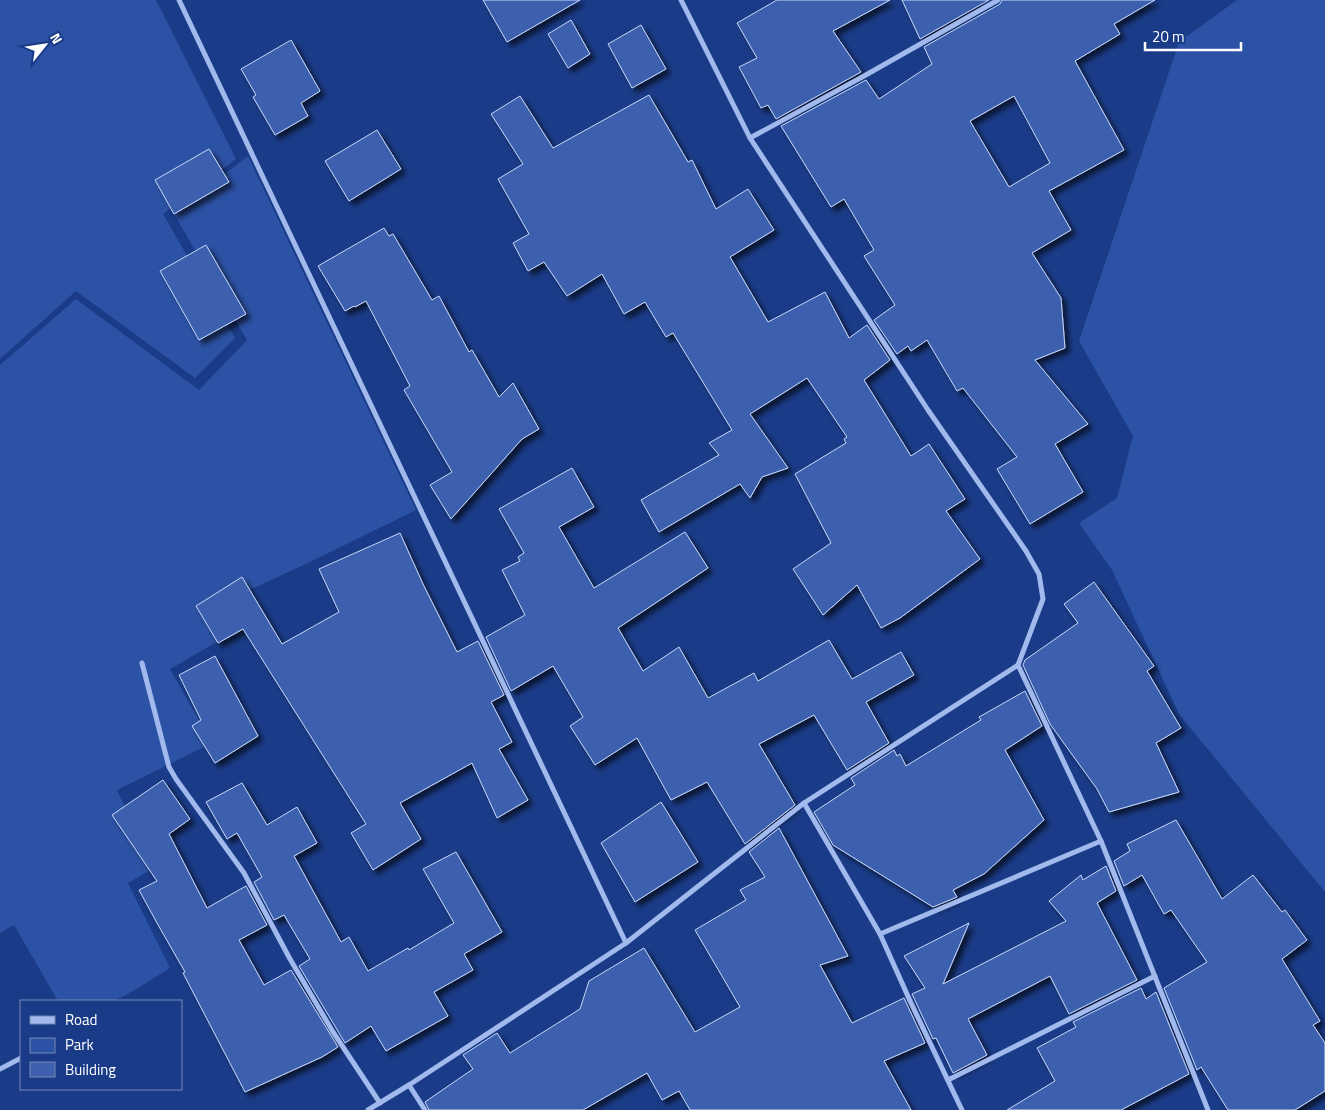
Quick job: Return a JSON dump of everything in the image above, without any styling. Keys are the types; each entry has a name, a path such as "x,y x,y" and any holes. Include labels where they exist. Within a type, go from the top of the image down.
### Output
{"street":[{"path":"179,0 626,943"},
{"path":"368,1110 626,943 804,803 1018,665 1043,599 1039,574 1026,551 928,410 750,138 680,0"},
{"path":"750,138 998,0"},
{"path":"142,663 169,767 244,873 290,960 333,1032 380,1103"},
{"path":"1018,665 1101,841 1208,1110"},
{"path":"804,803 880,934 962,1110"},
{"path":"880,934 1101,841"},
{"path":"948,1080 1155,976"},
{"path":"0,1069 20,1059"},
{"path":"409,1085 425,1110"}],"green space":[{"path":"0,0 156,0 236,159 163,214 235,338 195,378 76,291 0,359"},
{"path":"1237,0 1325,0 1325,892 1179,714 1112,570 1079,523 1117,498 1133,436 1079,341 1179,42"},
{"path":"248,156 416,510 211,608 227,636 170,669 212,743 117,790 154,868 128,883 170,968 116,1000 57,1000 14,925 0,933 0,365 76,299 199,390 247,340 174,214"}],"building":[{"path":"483,0 580,0 507,42"},
{"path":"777,0 890,0 833,31 861,72 776,119 768,105 761,108 739,67 757,58 737,23"},
{"path":"902,0 989,0 920,39"},
{"path":"1002,0 1155,0 1114,24 1120,34 1075,61 1124,150 1049,191 1071,230 1032,253 1061,298 1065,348 1035,360 1088,424 1055,444 1083,492 1030,524 997,469 1017,457 963,388 957,391 927,340 911,351 908,346 897,354 874,320 895,305 864,256 874,250 844,199 831,207 781,126 866,80 879,99 932,64 924,47 1000,4","holes":["1014,96 1050,163 1009,187 970,121"]},
{"path":"571,20 590,54 568,68 548,34"},
{"path":"641,25 666,69 632,88 608,44"},
{"path":"291,40 320,91 301,103 308,116 275,135 253,97 256,95 241,69"},
{"path":"649,95 688,162 692,160 716,209 748,189 774,230 730,257 768,322 825,292 849,338 867,325 890,360 864,380 911,456 929,444 965,499 946,511 980,559 900,618 881,628 857,585 823,615 793,569 831,543 795,474 846,443 844,439 847,437 807,378 750,414 788,468 762,477 750,498 740,484 659,532 641,500 719,455 709,443 732,430 673,333 666,337 645,302 624,314 602,274 567,296 544,262 528,271 513,243 529,234 498,179 523,164 491,114 520,96 553,148"},
{"path":"377,130 401,169 349,201 325,161"},
{"path":"209,149 229,182 174,214 155,180"},
{"path":"384,228 389,236 393,234 432,300 439,296 469,352 472,350 499,397 513,383 539,429 522,439 451,519 430,485 452,472 404,390 410,386 366,301 345,311 318,266"},
{"path":"206,245 246,314 199,340 160,271"},
{"path":"572,468 594,507 559,527 594,588 685,532 708,568 618,628 643,671 679,647 708,698 754,673 758,681 829,640 852,679 901,652 914,675 866,702 889,743 847,770 814,715 759,744 795,805 745,844 707,782 671,800 637,738 595,765 570,726 583,717 553,666 511,691 486,637 525,615 502,570 520,561 518,557 524,553 499,509"},
{"path":"400,533 457,652 478,641 504,695 491,702 512,742 499,749 528,800 497,818 472,763 400,803 421,839 373,870 351,833 366,824 243,629 218,643 196,606 242,577 282,644 339,612 319,569"},
{"path":"1094,582 1154,666 1147,671 1181,728 1156,743 1179,792 1109,812 1097,789 1050,724 1023,665 1025,660 1078,623 1064,604"},
{"path":"215,656 258,736 215,763 192,726 201,720 179,675"},
{"path":"1025,691 1042,726 1005,750 1044,820 984,874 953,890 957,897 933,907 833,845 814,812 855,785 851,778 894,750 897,756 900,754 906,766 981,720 979,717"},
{"path":"163,780 190,819 169,834 207,908 246,886 267,925 239,940 264,985 291,970 338,1047 322,1057 245,1092 183,973 185,972 139,890 157,881 112,815"},
{"path":"242,783 267,825 297,807 317,843 294,856 341,942 349,937 368,971 408,948 409,950 454,923 423,869 456,852 502,932 464,954 473,970 434,992 448,1016 386,1051 371,1026 345,1043 299,966 310,959 284,915 274,920 254,882 262,877 237,833 227,839 206,802"},
{"path":"661,802 698,862 635,902 601,843"},
{"path":"1176,820 1222,899 1253,875 1282,912 1285,910 1307,940 1282,959 1320,1021 1313,1025 1325,1043 1325,1091 1295,1110 1228,1110 1201,1067 1197,1070 1164,988 1207,962 1171,910 1164,914 1142,875 1124,886 1114,861 1130,851 1127,844"},
{"path":"779,828 848,956 820,965 852,1023 904,998 925,1043 884,1061 911,1110 690,1110 679,1091 662,1100 647,1073 583,1110 429,1110 425,1102 473,1069 463,1055 497,1033 510,1053 580,1009 589,981 644,948 695,1032 740,1007 695,930 746,900 740,890 765,877 749,852"},
{"path":"1106,866 1116,891 1097,903 1137,980 1069,1014 1050,976 968,1019 987,1055 953,1073 936,1038 933,1039 912,994 925,988 904,956 969,923 943,984 1066,921 1049,901 1081,875 1083,880"},
{"path":"1141,988 1146,999 1156,992 1189,1074 1121,1110 1007,1110 1055,1081 1037,1048 1076,1027 1073,1022"}]}
